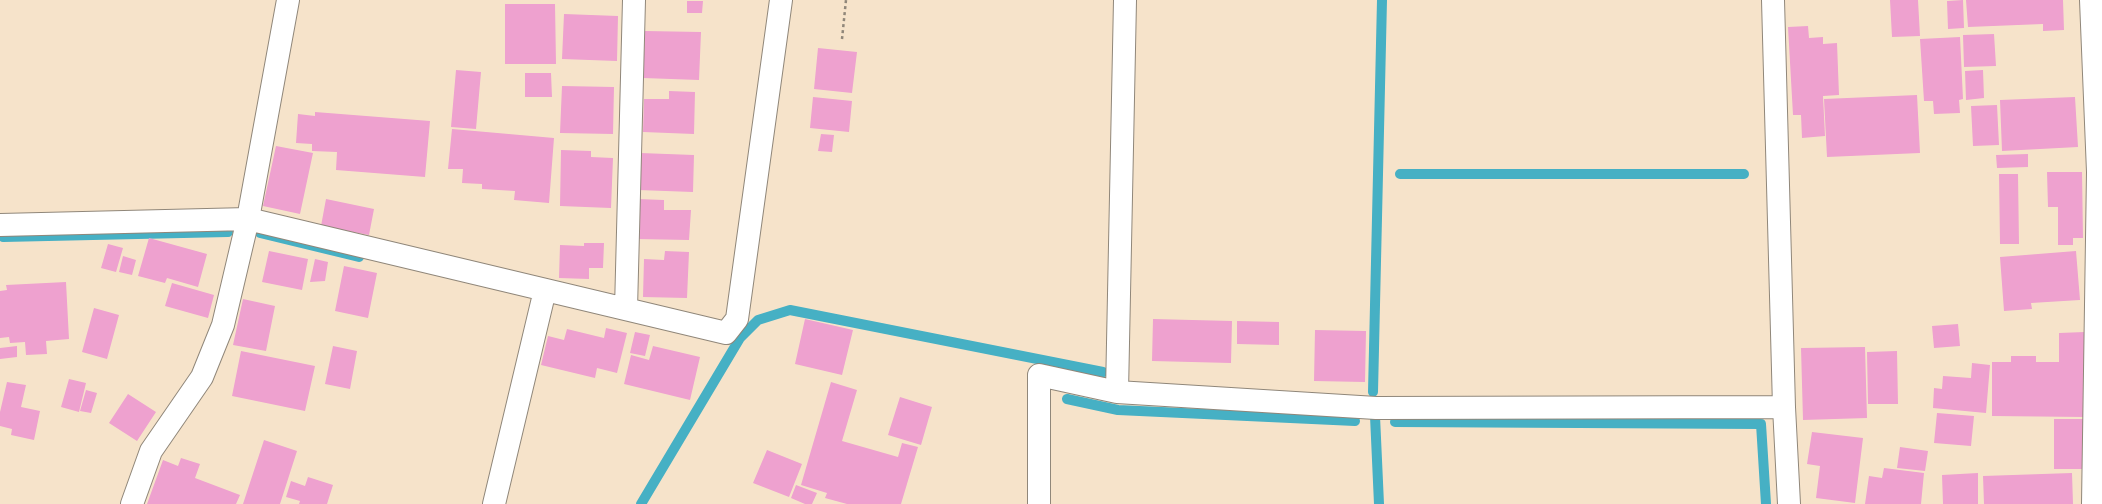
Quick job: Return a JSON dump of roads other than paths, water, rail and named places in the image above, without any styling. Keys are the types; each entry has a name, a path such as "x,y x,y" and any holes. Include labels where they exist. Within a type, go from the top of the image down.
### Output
{"street":[{"path":"132,504 151,451 202,376 223,325 248,219 288,0"},
{"path":"626,309 634,0"},
{"path":"0,225 248,219 726,333 737,319 781,0"},
{"path":"1117,392 1125,0"},
{"path":"1773,0 1784,407 1789,504"},
{"path":"2091,0 2100,172 2099,346 2094,504"},
{"path":"494,504 545,290"},
{"path":"1039,504 1039,375 1117,392 1376,408 1784,407"}],"waterway":[{"path":"1373,392 1382,0"},
{"path":"1400,174 1744,174"},
{"path":"3,237 228,232"},
{"path":"260,233 359,257"},
{"path":"724,337 740,338 758,320 790,310 1103,372"},
{"path":"641,504 740,338"},
{"path":"1067,399 1118,410 1355,421"},
{"path":"1375,416 1379,504"},
{"path":"1395,422 1761,424 1766,504"}]}
